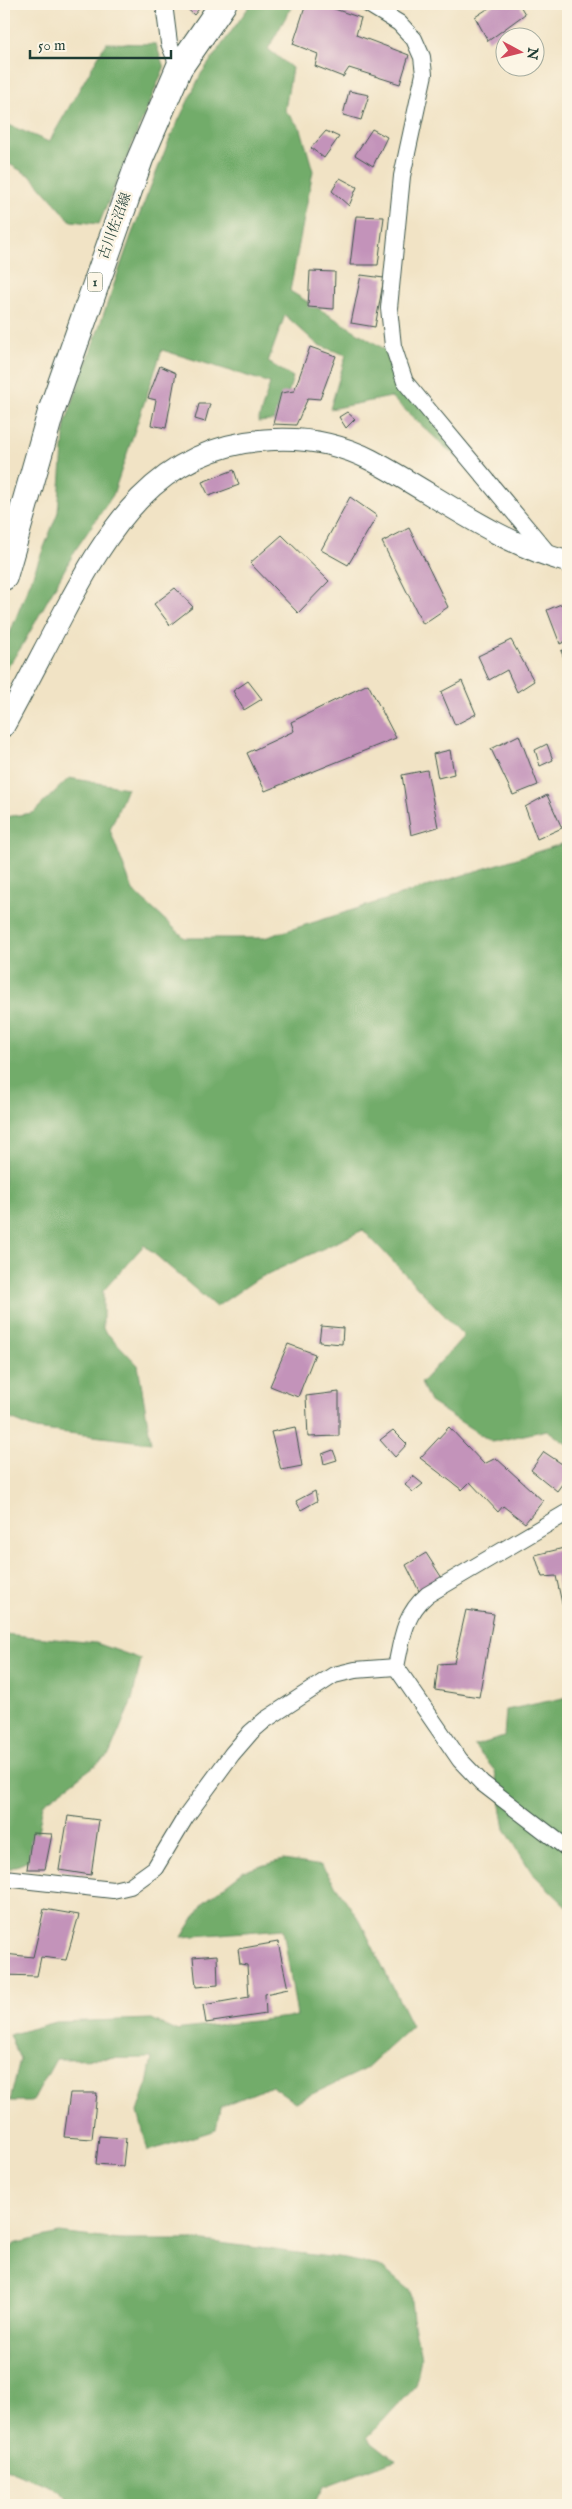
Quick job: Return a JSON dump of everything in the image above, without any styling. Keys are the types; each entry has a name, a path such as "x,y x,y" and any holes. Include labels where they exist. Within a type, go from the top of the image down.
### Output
{"main road":[{"name":"古川佐沼線","path":"4,577 51,412 108,245 156,117 179,68 223,4"}],"street":[{"path":"164,4 169,43 179,68"},
{"path":"368,4 399,23 414,39 422,57 424,74 402,176 389,308 393,346 406,382 560,560"},
{"path":"4,726 106,538 131,506 161,478 216,449 250,441 279,439 313,440 340,446 370,460 482,526 511,541 560,560"},
{"path":"568,1512 427,1595 415,1606 407,1622 396,1667 460,1760 513,1808 568,1849"},
{"path":"4,1878 113,1890 130,1886 155,1868 206,1789 251,1732 309,1689 334,1675 355,1670 396,1667"}],"green space":[{"path":"251,4 293,4 268,49 292,68 285,110 301,129 313,171 290,291 386,350 458,456 457,458 391,397 330,409 346,355 318,345 285,315 268,362 293,377 280,420 258,422 270,383 162,350 113,495 76,549 22,646 5,671 4,648 58,512 65,424 131,236 170,138 201,74"},
{"path":"106,43 156,44 164,68 99,224 71,221 32,177 4,161 4,123 49,142"},
{"path":"69,778 127,788 110,830 133,891 185,938 264,938 568,842 568,1445 547,1430 492,1442 430,1402 421,1383 464,1336 363,1230 257,1279 216,1307 144,1245 103,1291 103,1329 138,1365 151,1443 35,1429 4,1416 4,817 33,813"},
{"path":"4,1634 96,1643 141,1659 132,1700 109,1755 43,1804 33,1859 4,1871"},
{"path":"568,1697 568,1908 532,1873 505,1829 495,1771 474,1746 504,1737 506,1710"},
{"path":"283,1860 322,1866 360,1921 412,2026 364,2070 295,2102 272,2086 220,2107 216,2130 148,2151 138,2112 147,2085 152,2058 56,2059 33,2101 10,2101 20,2059 9,2035 56,2022 152,2019 174,2030 297,2016 283,1929 182,1937 204,1902 244,1871"},
{"path":"59,2233 119,2240 196,2240 345,2259 380,2266 410,2291 413,2319 421,2358 415,2386 367,2438 395,2460 323,2487 313,2505 75,2505 59,2490 4,2468 4,2262 13,2244"}],"building":[{"path":"182,4 203,4 194,15"},
{"path":"306,4 320,4 361,18 356,35 409,55 400,84 349,68 343,77 315,66 318,54 293,44"},
{"path":"495,4 519,4 525,14 506,28 494,28 494,37 488,41 475,17"},
{"path":"349,91 369,95 361,120 343,115"},
{"path":"372,129 387,137 373,166 355,155"},
{"path":"326,131 339,137 324,158 311,148"},
{"path":"340,178 357,187 349,206 332,191"},
{"path":"356,216 384,217 378,265 350,265"},
{"path":"310,271 335,272 334,309 308,307"},
{"path":"361,275 384,278 375,327 351,323"},
{"path":"310,347 336,356 320,399 308,398 296,425 273,424 281,393 294,391"},
{"path":"160,366 176,373 166,428 151,425 156,400 148,398"},
{"path":"199,404 210,404 205,422 195,419"},
{"path":"347,412 355,419 346,428 339,417"},
{"path":"234,470 239,485 209,496 202,482"},
{"path":"350,497 377,516 348,565 321,550"},
{"path":"409,528 448,607 423,624 382,542"},
{"path":"282,535 329,581 298,613 250,563"},
{"path":"175,588 193,607 170,625 154,604"},
{"path":"568,601 568,640 560,644 547,610"},
{"path":"511,640 534,681 517,692 507,670 489,680 478,656"},
{"path":"568,648 568,668 561,651"},
{"path":"248,681 262,699 244,710 233,691"},
{"path":"462,681 476,714 455,725 441,692"},
{"path":"368,684 396,738 265,791 247,753 294,731 291,722"},
{"path":"519,735 538,785 513,795 491,749"},
{"path":"547,744 553,760 540,766 535,750"},
{"path":"450,750 454,774 438,778 433,754"},
{"path":"427,770 438,827 411,835 402,775"},
{"path":"547,795 562,828 537,839 525,807"},
{"path":"321,1326 343,1328 342,1344 319,1342"},
{"path":"288,1344 315,1354 298,1397 270,1386"},
{"path":"339,1392 339,1436 308,1437 306,1396"},
{"path":"295,1427 302,1466 281,1470 271,1432"},
{"path":"449,1427 484,1464 496,1458 543,1501 525,1523 503,1506 498,1512 470,1482 462,1490 420,1458"},
{"path":"393,1430 407,1444 395,1457 380,1440"},
{"path":"333,1450 337,1460 324,1464 322,1454"},
{"path":"544,1452 568,1468 568,1476 557,1491 531,1470"},
{"path":"413,1476 423,1484 413,1492 405,1485"},
{"path":"315,1491 317,1501 301,1510 296,1501"},
{"path":"568,1547 567,1626 556,1576 542,1577 535,1555"},
{"path":"426,1553 442,1578 420,1593 406,1565"},
{"path":"466,1610 494,1614 479,1697 435,1690 438,1664 454,1663"},
{"path":"68,1816 99,1820 91,1875 59,1870"},
{"path":"32,1833 52,1834 45,1869 27,1869"},
{"path":"44,1909 79,1915 66,1960 41,1957 37,1976 4,1975 4,1954 33,1957"},
{"path":"278,1942 288,1989 265,1994 266,2014 206,2023 203,2005 249,1997 247,1965 240,1964 238,1949"},
{"path":"217,1955 218,1985 196,1987 193,1957"},
{"path":"70,2093 97,2093 92,2139 64,2137"},
{"path":"99,2136 126,2138 123,2166 96,2164"}]}
